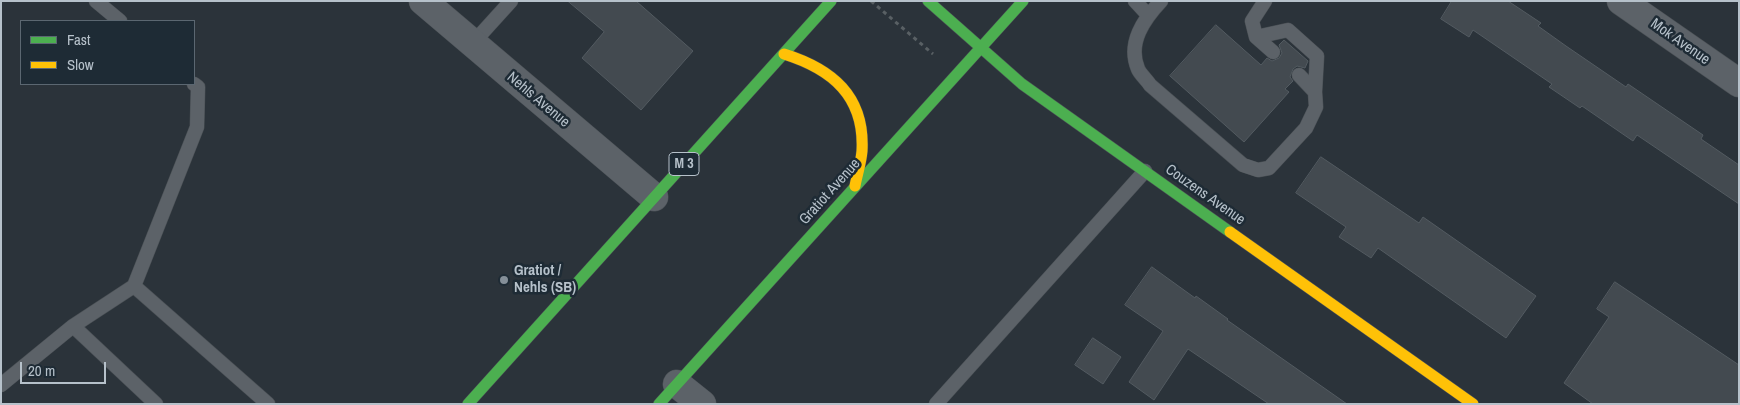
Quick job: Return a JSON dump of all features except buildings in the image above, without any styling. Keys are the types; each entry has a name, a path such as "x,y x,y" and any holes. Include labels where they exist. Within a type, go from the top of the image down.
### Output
{"main road":[{"name":"M 3","path":"468,404 831,1"},
{"name":"Couzens Avenue","path":"928,1 1022,84 1473,404"},
{"name":"Gratiot Avenue","path":"668,394 1023,1"},
{"path":"784,54 807,61 825,70 842,86 853,105 860,126 862,151 855,186"}],"street":[{"name":"Nehls Avenue","path":"423,1 654,197"},
{"name":"Mok Avenue","path":"1621,1 1739,83"},
{"path":"668,394 702,404"}],"lane":[{"path":"96,1 119,20"},
{"path":"472,44 511,1"},
{"path":"1135,1 1148,14"},
{"path":"1161,1 1148,14 1138,31 1135,50 1138,69 1150,85 1243,165 1258,170 1269,168 1306,128 1316,107 1317,56 1288,30 1256,37"},
{"path":"1265,1 1252,21 1256,37 1273,52"},
{"path":"1299,75 1315,92"},
{"path":"1,385 73,326 134,286 197,127 198,87 195,85"},
{"path":"936,404 1145,171"},
{"path":"134,286 268,404"},
{"path":"73,326 156,404"}],"path":[{"path":"871,1 933,54"}],"traffic: fast":[{"path":"468,404 831,1"},
{"path":"928,1 1022,84 1230,232"},
{"path":"659,404 1023,1"}],"traffic: slow":[{"path":"784,54 801,60 831,77 851,100 858,115 862,151 855,186"},
{"path":"1230,232 1473,404"}],"place":[{"name":"Gratiot / Nehls (SB)","path":"504,280"}]}
